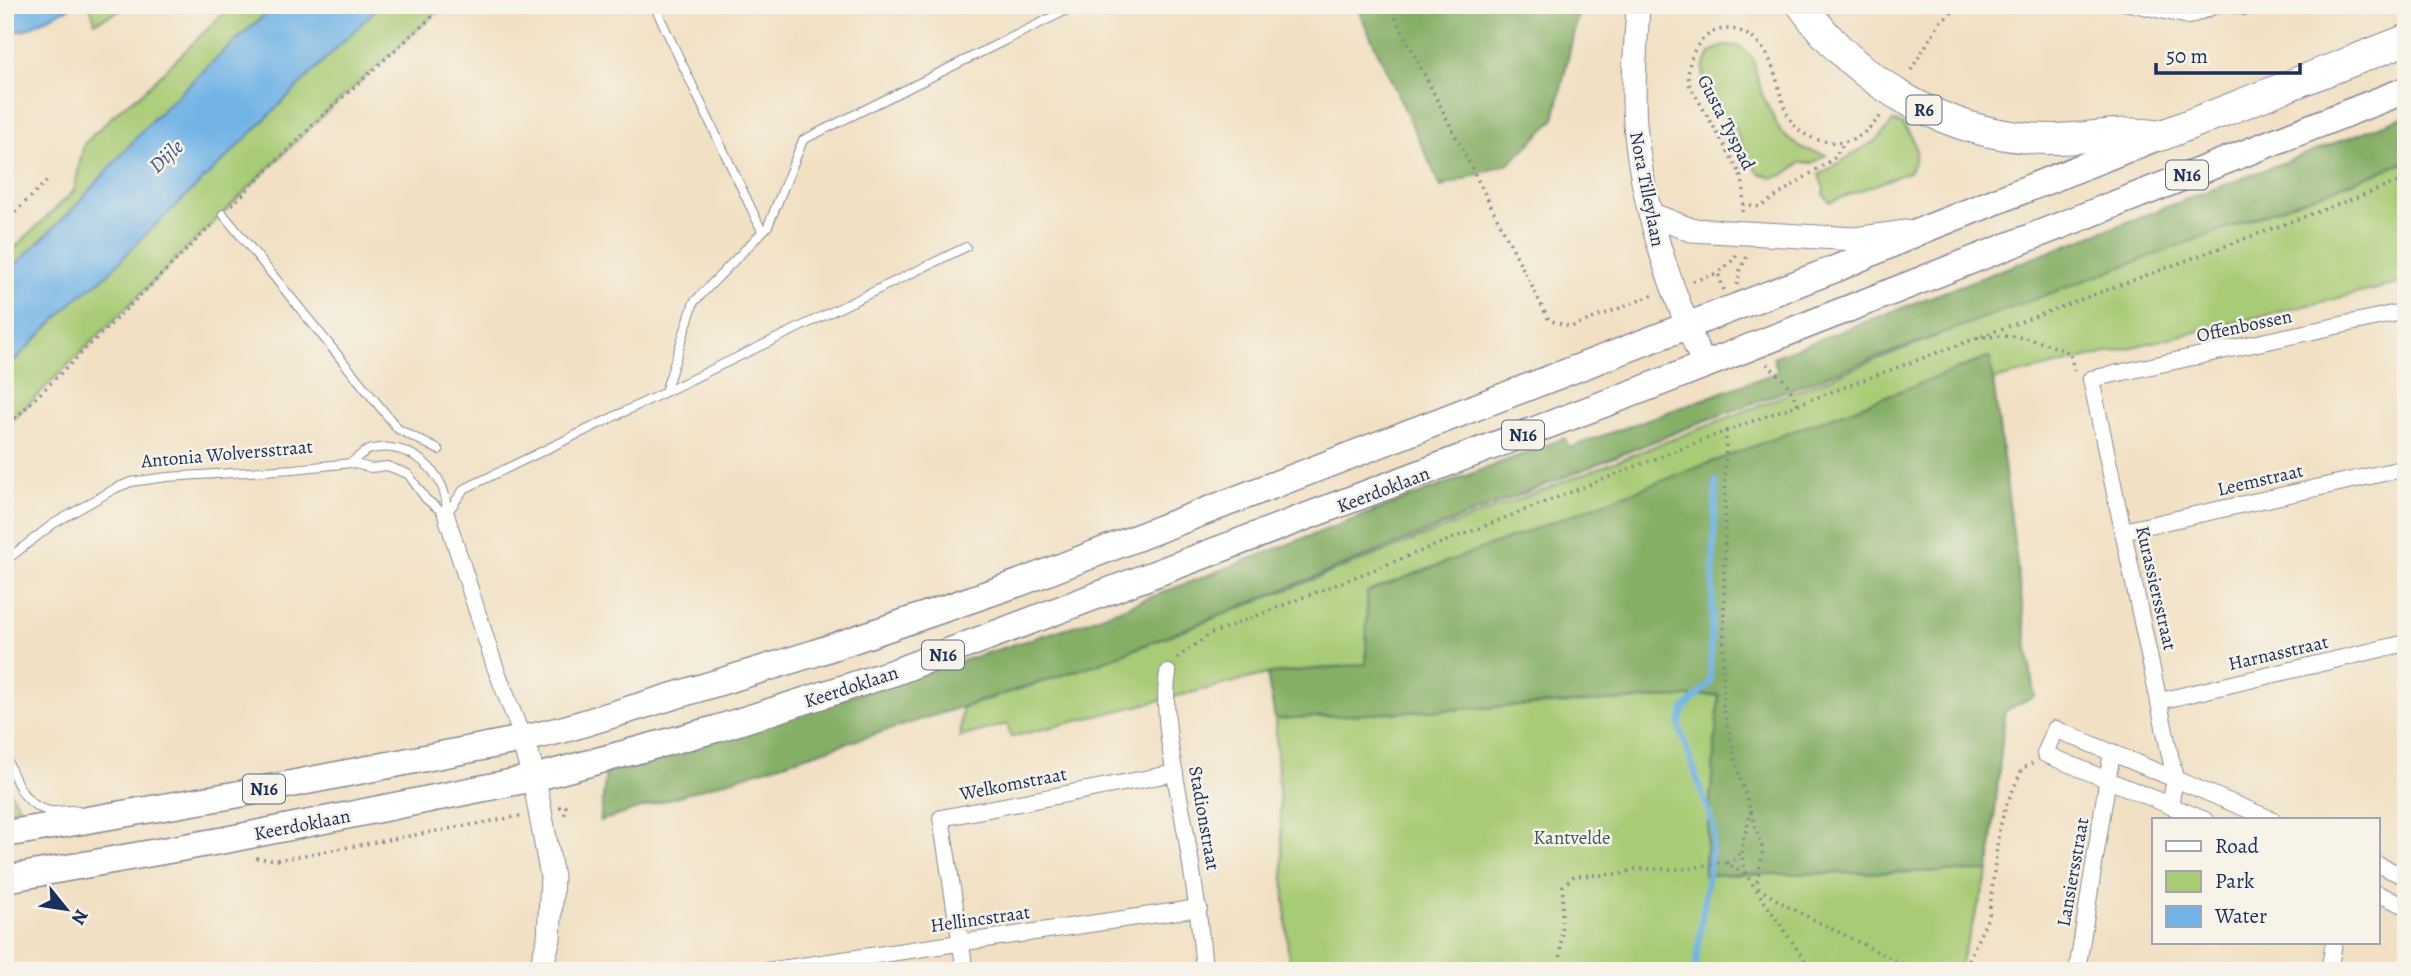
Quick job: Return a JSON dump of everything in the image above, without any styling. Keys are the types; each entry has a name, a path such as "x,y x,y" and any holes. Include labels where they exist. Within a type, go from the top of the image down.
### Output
{"highway":[{"name":"R6","path":"1802,5 1828,37 1866,73 1907,101 1955,123 2030,138 2081,138 2129,132 2160,136"},
{"name":"N16","path":"2160,136 2406,40"}],"main road":[{"name":"N16","path":"1704,365 2406,89"},
{"name":"N16","path":"5,834 234,795 523,740 816,653 1019,583 1840,267 1923,230 2160,136"},
{"name":"Keerdoklaan","path":"5,879 225,840 534,778 716,729 895,672 1033,622 1704,365"}],"street":[{"name":"Nora Tilleylaan","path":"1638,5 1635,121 1650,214 1672,288 1704,365"},
{"path":"1650,214 1691,230 1741,233 1854,239 1923,230"},
{"name":"Offenbossen","path":"2091,379 2406,311"},
{"name":"Kurassiersstraat","path":"2091,379 2161,701 2175,779 2170,806"},
{"name":"Leemstraat","path":"2123,531 2406,468"},
{"path":"446,515 534,778 552,877 549,939 540,971"},
{"name":"Harnasstraat","path":"2161,701 2406,643"},
{"name":"Stadionstraat","path":"1168,673 1165,690 1175,773 1199,908 1204,971"},
{"path":"2200,818 2046,754 2055,729 2268,818"},
{"name":"Lansiersstraat","path":"2077,971 2112,752"},
{"name":"Welkomstraat","path":"961,942 941,818 1175,773"},
{"path":"2380,866 2406,877"},
{"path":"2380,895 2406,906"},
{"name":"Hellincstraat","path":"767,971 1199,908"},
{"path":"961,942 965,971"},
{"path":"2329,971 2334,944"}],"lane":[{"path":"654,5 762,231"},
{"path":"665,392 694,302 768,226 803,140 1077,5"},
{"path":"2120,5 2189,20 2224,6 2244,11 2264,5"},
{"path":"223,214 398,429 439,450"},
{"path":"446,515 464,489 966,247"},
{"path":"351,463 366,451 380,449 400,450 416,457 425,463 440,482 447,500 446,515"},
{"path":"351,463 371,468 387,466 400,470 415,481 426,499 446,515"},
{"name":"Antonia Wolversstraat","path":"5,561 53,524 131,482 351,463"},
{"path":"5,755 21,792 28,800 40,808 52,811 73,809 94,817"}],"path":[{"path":"1389,5 1549,320 1572,327 1717,273"},
{"path":"1911,70 1940,22 1961,5"},
{"name":"Gusta Tyspad","path":"1741,233 1744,188 1739,171 1689,85 1687,70 1691,54 1705,37 1718,30 1734,30 1751,35 1763,47 1773,65 1785,112 1794,126 1808,136 1827,142 1844,143"},
{"path":"1743,204 1760,207 1834,158 1844,143 1856,139 1871,128 1886,108"},
{"path":"5,222 50,178"},
{"path":"1168,673 1178,657 1210,634 1726,431 2406,179"},
{"path":"1739,274 1748,275"},
{"path":"1971,339 2006,335 2038,341 2070,353 2077,382 2091,379"},
{"path":"1768,366 1785,381 1798,404"},
{"path":"1726,431 1723,708 1740,778 1763,850 1756,887"},
{"path":"1967,971 1964,970 1989,915 2000,830 2006,806 2022,769 2046,754"},
{"path":"1560,971 1563,886 1574,876 1621,874 1636,869 1698,868 1727,863 1740,853 1751,808"},
{"path":"1740,853 1747,876"},
{"path":"1727,863 1747,876 1756,887 1812,971"},
{"path":"1756,887 1790,908 1917,971"},
{"path":"1928,971 1968,961"}],"green space":[{"path":"90,5 133,5 95,22"},
{"path":"232,5 276,5 154,118 72,210 5,275 5,257 74,191 84,144 122,107 140,95"},
{"path":"380,5 445,5 321,117 5,427 5,370 75,300 107,275"},
{"path":"1356,5 1580,5 1554,120 1510,163 1441,187"},
{"path":"1723,46 1739,46 1752,57 1762,94 1780,131 1801,148 1826,155 1813,163 1800,163 1784,175 1772,178 1758,172 1733,125 1704,80 1703,68 1710,53"},
{"path":"2406,116 2406,162 1707,420 1097,664 600,821 606,772 1086,622 1565,438 1569,448 1778,372 1773,357"},
{"path":"1893,122 1902,124 1914,141 1915,159 1909,172 1830,202 1824,195 1819,175 1878,139"},
{"path":"2406,162 2406,282 1993,380 1366,664 1267,674 1011,737 1007,724 960,737 962,708 1097,664 1983,318"},
{"path":"1990,357 2034,696 2005,711 1989,871 1704,875 1719,695 1275,719 1267,674 1366,664 1367,592"},
{"name":"Kantvelde","path":"1719,695 1704,875 1989,871 1958,971 1289,971 1275,719"},
{"path":"5,777 9,790 20,808 5,811"}],"water":[{"path":"5,5 74,5 23,31 7,30"},
{"name":"Dijle","path":"276,5 380,5 107,275 75,300 5,370 5,275 72,210 154,118"}],"waterway":[{"path":"1695,971 1714,829 1679,725 1684,709 1710,683 1716,481"}]}
